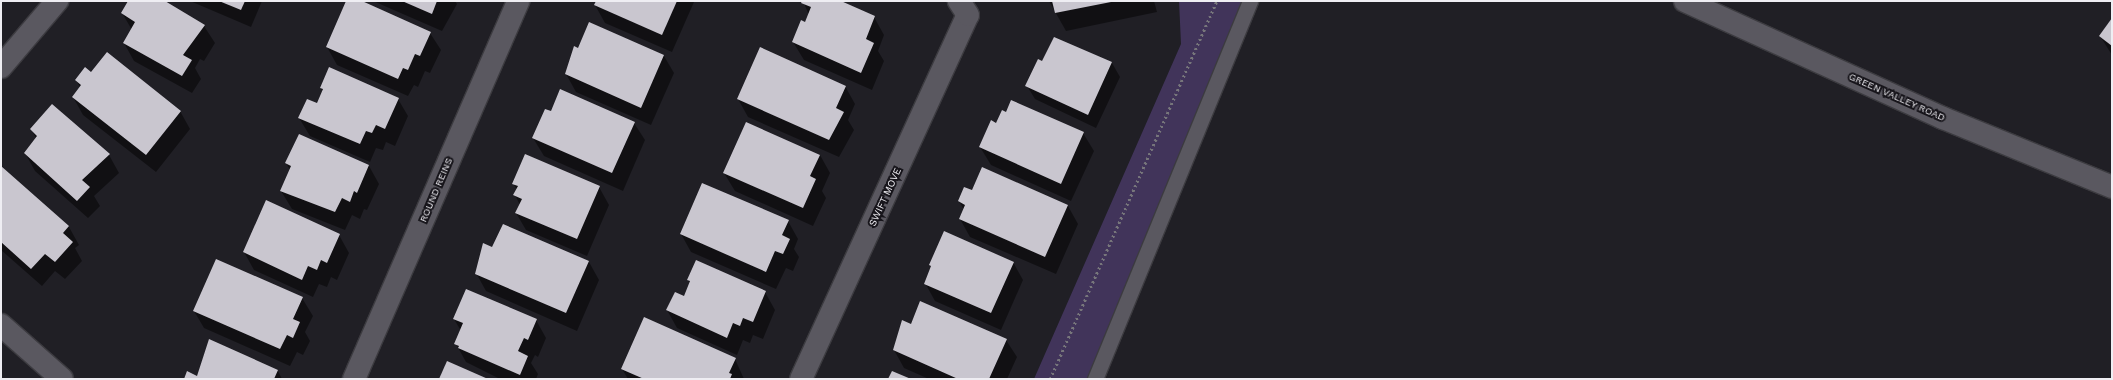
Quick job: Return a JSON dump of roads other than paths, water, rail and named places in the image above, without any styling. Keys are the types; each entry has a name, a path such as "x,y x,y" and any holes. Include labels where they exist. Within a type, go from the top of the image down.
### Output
{"street":[{"path":"1,67 57,1"},
{"name":"ROUND REINS","path":"354,379 518,1"},
{"name":"GREEN VALLEY ROAD","path":"1685,1 1943,118 2112,187"},
{"name":"SWIFT MOVE","path":"802,379 963,8"},
{"path":"1,325 62,379"}],"lane":[{"path":"1095,379 1250,1"}]}
